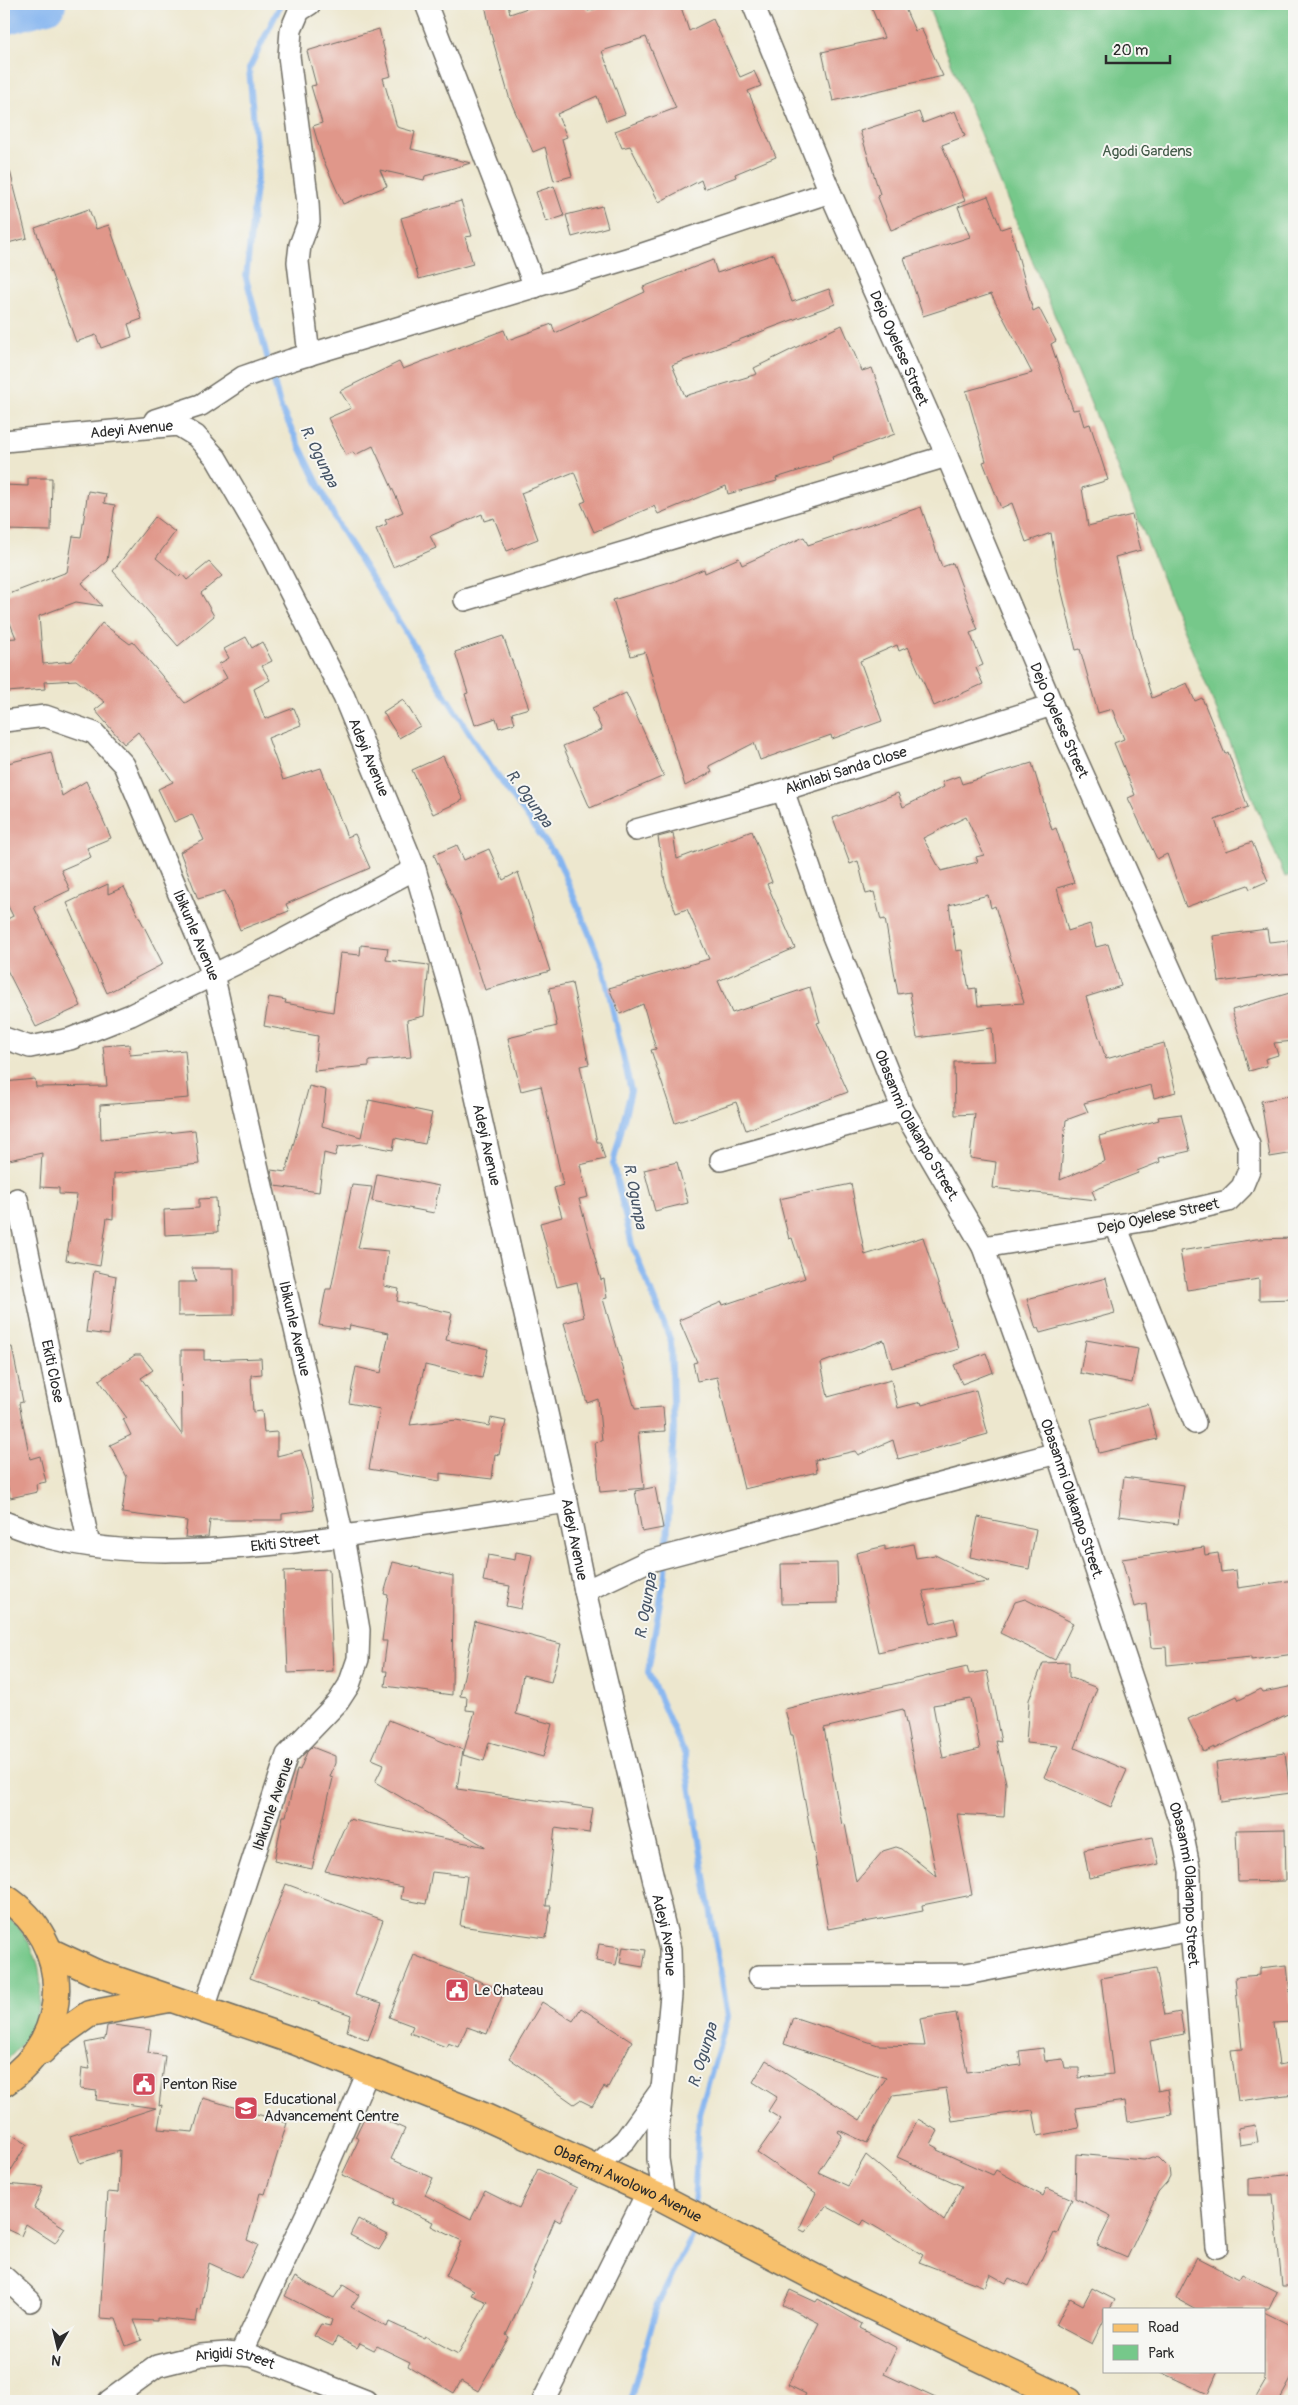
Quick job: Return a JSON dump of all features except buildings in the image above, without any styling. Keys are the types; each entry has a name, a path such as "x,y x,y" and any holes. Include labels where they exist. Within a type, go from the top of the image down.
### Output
{"main road":[{"path":"4,1897 17,1906 36,1926 49,1951 56,1976 56,2002 50,2028 38,2051 13,2077"},
{"name":"Obafemi Awolowo Avenue","path":"49,1951 94,1972 204,2009 369,2070 481,2115 656,2195 858,2300 1070,2401"},
{"name":"Obafemi Awolowo Avenue","path":"13,2077 54,2039 89,2014 172,1998"}],"street":[{"path":"300,358 298,262 300,245 308,221 308,203 289,56 291,30 299,11 310,4"},
{"path":"426,4 535,287"},
{"name":"Dejo Oyelese Street","path":"753,4 830,192 947,456 1052,705 1249,1144 1248,1170 1242,1187 1228,1201 1116,1226 983,1247"},
{"path":"129,428 201,405 243,377 535,287 830,192"},
{"name":"Adeyi Avenue","path":"4,441 178,425 196,436 216,458 262,537 344,697 415,868 438,942 459,1021 567,1502 584,1591 670,1948 671,1995 661,2090 656,2195"},
{"path":"465,600 947,456"},
{"name":"Akinlabi Sanda Close","path":"636,830 783,790 1052,705"},
{"name":"Ibikunle Avenue","path":"4,721 45,716 86,730 94,734 124,764 213,974 343,1537 359,1630 358,1659 349,1685 342,1696 287,1755 204,2009"},
{"name":"Obasanmi Olakanpo Street.","path":"783,790 833,936 903,1110 983,1247 1057,1453 1180,1822 1190,1871 1191,1930 1217,2247"},
{"path":"4,1038 30,1047 70,1039 132,1015 264,950 415,868"},
{"path":"722,1160 903,1110"},
{"name":"Ekiti Close","path":"17,1199 89,1546"},
{"path":"1116,1226 1195,1423"},
{"path":"584,1591 646,1562 1057,1453"},
{"name":"Ekiti Street","path":"4,1522 50,1538 89,1546 144,1551 214,1551 343,1537 567,1502"},
{"path":"759,1976 966,1974 1191,1930"},
{"path":"240,2355 308,2211 369,2070"},
{"name":"Adeyi Avenue","path":"596,2166 625,2140 661,2090"},
{"path":"543,2401 656,2195"},
{"path":"4,2277 30,2301"},
{"name":"Arigidi Street","path":"109,2401 157,2366 201,2354 252,2356 366,2401"}],"green space":[{"name":"Agodi Gardens","path":"927,4 1294,4 1294,874 1285,877"},
{"path":"4,1914 15,1923 31,1946 37,1963 40,1999 36,2017 28,2034 18,2049 4,2062"}],"waterway":[{"path":"4,16 47,4"},
{"name":"R. Ogunpa","path":"281,4 249,69 258,168 246,278 281,408 340,528 488,763 558,859 603,967 631,1091 613,1164 632,1245 671,1341 674,1428 665,1573 648,1672 685,1755 728,2017 699,2114 694,2207"},
{"name":"R. Ogunpa","path":"630,2401 658,2304 693,2234 693,2222"}],"place":[{"name":"Le Chateau","path":"457,1990"},
{"name":"Penton Rise","path":"144,2084"},
{"name":"Educational Advancement Centre","path":"246,2108"}]}
